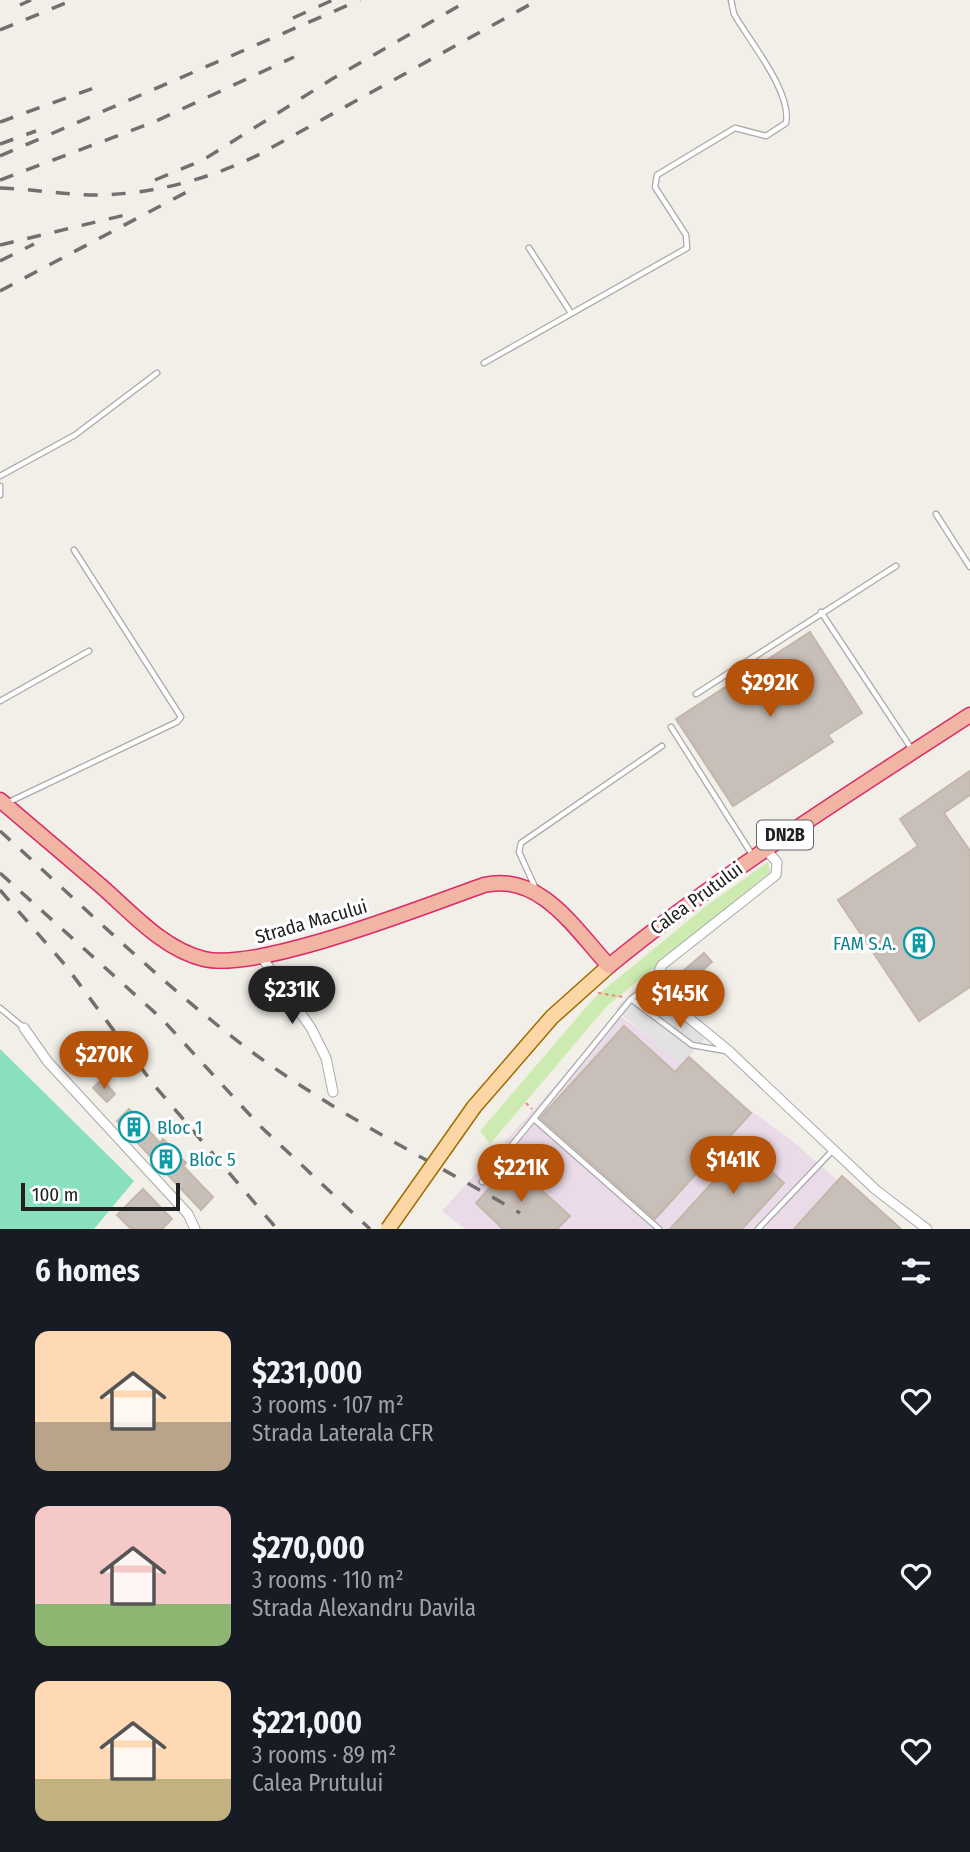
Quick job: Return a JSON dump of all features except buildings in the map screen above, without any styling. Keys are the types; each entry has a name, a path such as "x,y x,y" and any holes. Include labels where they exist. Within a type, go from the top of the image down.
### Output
{"highway":[{"name":"Calea Prutului","path":"608,966 681,907 970,715"},
{"name":"Strada Macului","path":"3,802 169,943 185,952 213,960 261,956 494,883 524,885 536,891"},
{"path":"536,891 608,966"}],"main road":[{"name":"Calea Prutului","path":"387,1229 474,1107 552,1017 608,966"}],"street":[{"path":"759,853 777,862 776,875 662,965 656,980 661,995 729,1051 876,1190 927,1229"},
{"path":"261,956 311,1028 326,1058 333,1092"},
{"path":"24,1028 48,1062 188,1214 195,1229"}],"lane":[{"path":"484,363 687,247 686,235 654,187 657,175 735,128 766,136 786,123 788,111 783,96 734,14 731,0"},
{"path":"529,248 571,313"},
{"path":"0,475 75,435 157,373"},
{"path":"0,486 0,495"},
{"path":"936,514 970,567"},
{"path":"3,802 177,722 181,717 74,550"},
{"path":"696,694 895,566"},
{"path":"821,612 913,752"},
{"path":"0,701 89,651"},
{"path":"671,727 759,853"},
{"path":"536,891 519,852 520,844 662,747"},
{"path":"482,1182 631,999 656,980"},
{"path":"631,999 692,1045 729,1051"},
{"path":"0,1007 24,1028"},
{"path":"534,1119 659,1229"},
{"path":"758,1229 833,1150"}],"path":[{"path":"581,989 631,999"}],"shaded area":[{"path":"641,983 705,1038 682,1065 615,1009"},
{"path":"619,1015 790,1139 894,1229 465,1229 442,1211"}],"green space":[{"path":"768,862 770,872 606,1007 490,1144 480,1131 594,998 706,906"},
{"path":"0,1049 134,1181 94,1229 0,1229"}],"railway":[{"path":"20,5 31,0"},
{"path":"0,30 73,0"},
{"path":"293,18 333,0"},
{"path":"0,156 360,0"},
{"path":"155,180 203,160 332,79 469,0"},
{"path":"0,188 86,195 119,194 202,178 260,154 538,0"},
{"path":"0,180 154,122 294,57"},
{"path":"0,122 105,84"},
{"path":"0,144 36,131"},
{"path":"0,291 198,186"},
{"path":"0,245 125,215"},
{"path":"0,261 34,244"},
{"path":"0,831 158,975 256,1055 353,1118 520,1213"},
{"path":"0,873 162,1019 260,1126 370,1229"},
{"path":"0,890 66,966 154,1085 277,1229"}],"place":[{"name":"FAM S.A.","path":"919,943"},
{"name":"Bloc 1","path":"134,1127"},
{"name":"Bloc 5","path":"166,1159"}]}
